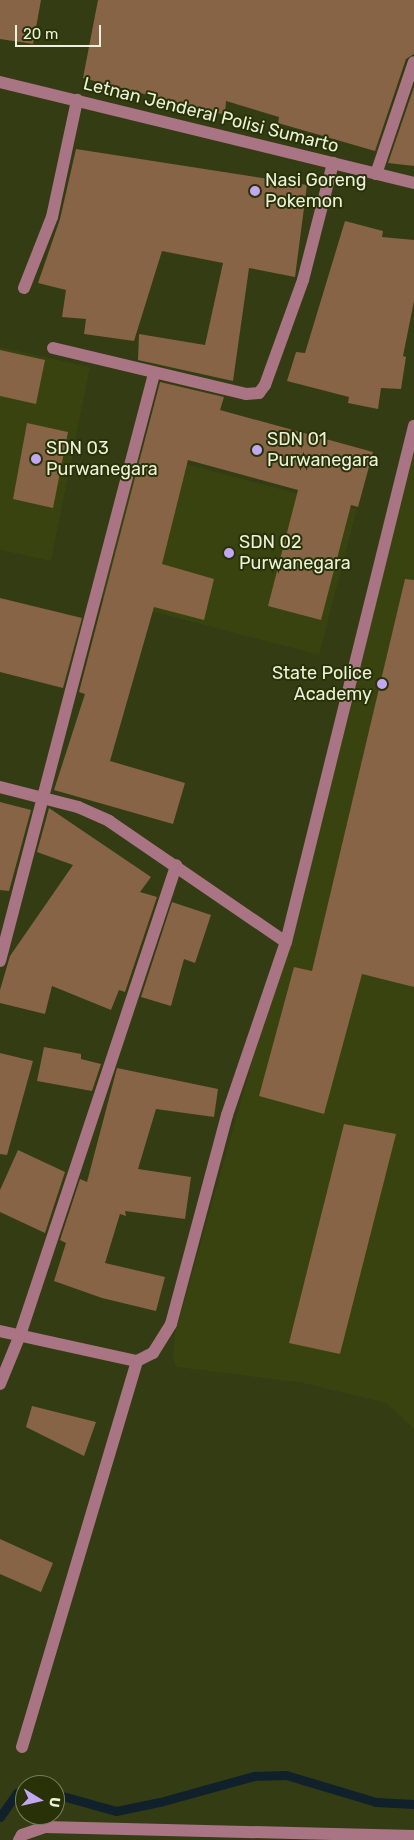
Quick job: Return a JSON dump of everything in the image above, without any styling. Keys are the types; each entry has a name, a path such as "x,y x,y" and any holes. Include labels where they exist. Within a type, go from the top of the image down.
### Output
{"street":[{"path":"376,174 414,62"},
{"name":"Letnan Jenderal Polisi Sumarto","path":"0,82 414,183"},
{"path":"24,288 52,217 77,100"},
{"path":"53,348 154,374 246,394 259,393 265,385 303,280 333,163"},
{"path":"0,961 154,374"},
{"path":"0,1331 136,1361 153,1353 171,1324 226,1115 286,942 414,426"},
{"path":"0,787 44,796 109,821 176,864 286,942"},
{"path":"0,1384 20,1335 176,864"},
{"path":"22,1747 136,1361"},
{"path":"19,1840 22,1835 45,1827 147,1835 408,1837"}],"shaded area":[{"name":"SDN 03 Purwanegara","path":"0,347 90,367 51,561 0,550"},
{"name":"State Police Academy","path":"414,426 414,1429 386,1403 303,1383 176,1367 173,1356 175,1334 286,942"},
{"name":"SDN 02 Purwanegara","path":"139,452 357,509 319,655 101,598"}],"building":[{"path":"0,0 41,0 33,44 0,39"},
{"path":"98,0 414,0 414,54 406,59 375,151 278,123 279,117 226,101 225,115 83,78"},
{"path":"414,87 414,166 388,163"},
{"path":"76,149 307,185 295,277 249,268 233,381 138,360 139,334 205,345 223,263 162,251 134,341 84,334 86,319 62,317 66,290 38,283 60,219"},
{"path":"345,221 383,231 382,237 414,240 414,301 403,356 406,357 401,389 381,388 378,409 348,403 349,397 287,381 296,352 305,353"},
{"path":"0,350 45,360 36,404 0,396"},
{"path":"160,382 224,397 220,410 373,452 358,507 351,505 321,620 268,606 298,490 188,460 162,564 214,579 204,620 154,607 110,761 185,783 173,824 54,790 85,694 79,692"},
{"path":"27,423 68,432 53,508 13,499"},
{"path":"405,579 414,580 414,987 362,974 324,1114 259,1096 294,967 312,971"},
{"path":"0,598 82,618 63,688 0,672"},
{"path":"0,802 31,810 9,891 0,890"},
{"path":"49,808 151,877 140,892 157,897 125,992 119,990 111,1010 52,986 45,1014 0,1003 0,990 10,956 73,865 37,852"},
{"path":"172,902 211,915 195,963 184,959 171,1006 141,997"},
{"path":"44,1047 81,1054 81,1059 101,1064 92,1091 37,1081"},
{"path":"0,1053 33,1061 7,1155 0,1154"},
{"path":"117,1068 218,1089 214,1117 156,1109 138,1169 191,1177 185,1219 125,1211 126,1216 120,1214 105,1263 165,1277 156,1311 102,1298 54,1281 66,1243 60,1240 80,1179 87,1182"},
{"path":"344,1124 396,1134 340,1354 289,1343"},
{"path":"18,1150 65,1172 45,1233 0,1212 0,1190"},
{"path":"32,1406 96,1422 84,1456 26,1427"},
{"path":"0,1539 53,1563 41,1592 0,1574"}],"waterway":[{"path":"65,1797 116,1811 160,1802 254,1776 286,1775 376,1802 414,1804"},
{"path":"0,1817 15,1796"}],"place":[{"name":"Nasi Goreng Pokemon","path":"255,191"},
{"name":"SDN 01 Purwanegara","path":"257,450"},
{"name":"SDN 03 Purwanegara","path":"36,459"},
{"name":"SDN 02 Purwanegara","path":"229,553"},
{"name":"State Police Academy","path":"382,684"}]}
